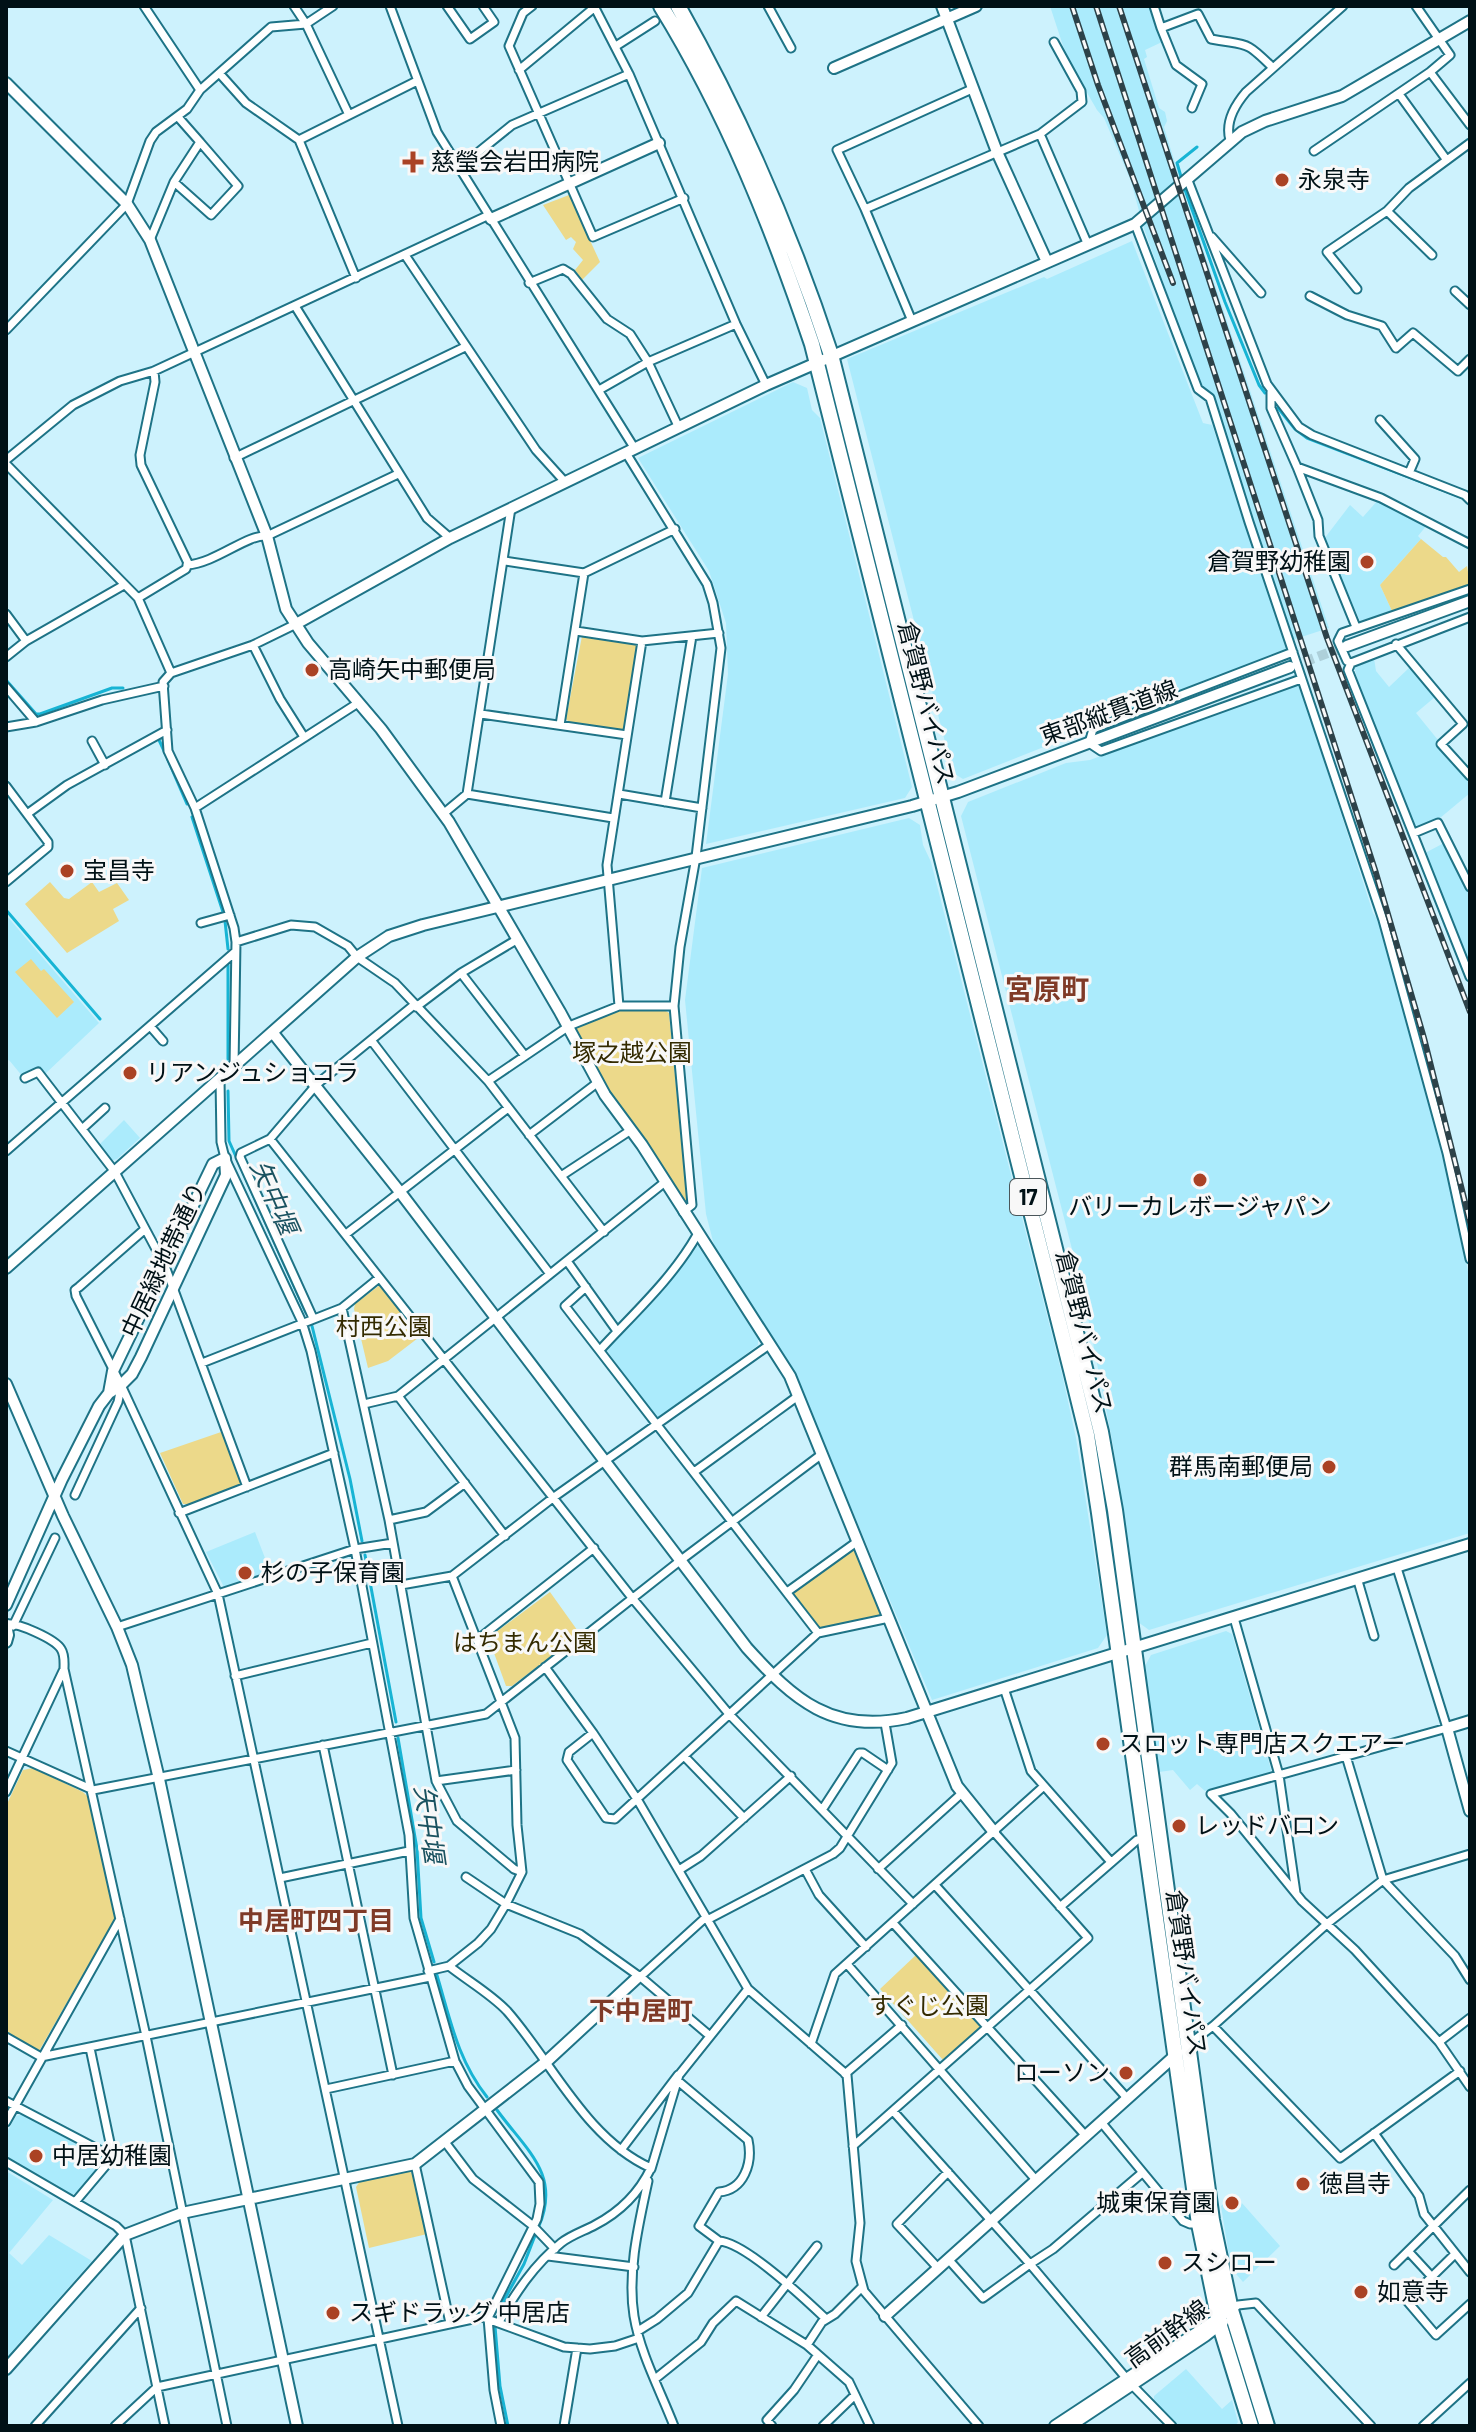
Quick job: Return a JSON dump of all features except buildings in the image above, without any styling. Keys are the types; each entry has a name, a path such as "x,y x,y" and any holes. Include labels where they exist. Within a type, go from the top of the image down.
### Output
{"highway":[{"name":"倉賀野バイパス","path":"661,6 722,117 765,210 824,358"},
{"name":"倉賀野バイパス","path":"678,6 765,178 803,270 934,799 1087,1435 1188,2044 1223,2318 1267,2426"},
{"name":"倉賀野バイパス","path":"1125,1651 1145,1839 1199,2224 1251,2426"}],"street":[{"path":"144,6 200,90"},
{"path":"294,6 306,24 349,115"},
{"path":"6,330 127,204 156,132 178,117 200,90 271,27 306,24 333,6"},
{"path":"390,6 437,132 599,390 707,584 719,633 719,674 674,1006 692,1205 683,1212"},
{"path":"447,6 470,39 494,22 483,6"},
{"path":"532,6 523,13 509,46 593,237 684,198"},
{"path":"519,70 595,6 629,74 736,324 766,385"},
{"path":"779,6 770,9 791,48"},
{"path":"942,6 997,152 1047,262"},
{"path":"834,68 976,6"},
{"path":"1154,6 1176,65 1202,84 1192,108"},
{"path":"1230,140 1228,127 1238,104 1272,67 1343,6"},
{"path":"1314,151 1399,94 1450,55 1416,6"},
{"path":"1161,28 1198,14 1211,39 1240,42 1253,47 1272,67"},
{"path":"616,46 655,21"},
{"path":"234,1067 236,942 195,808 172,761 163,682 171,673 253,645 450,538 766,385 1135,224 1230,140 1265,121 1322,104 1355,89 1470,21"},
{"path":"865,209 1040,134 1082,102 1081,91 1054,42"},
{"path":"1430,72 1470,125"},
{"path":"220,74 246,103 299,140 356,278"},
{"path":"460,167 512,125 629,74"},
{"path":"299,140 417,81"},
{"path":"6,83 127,204 150,240 267,536 286,609 381,729 443,814 569,1026 597,1083 631,1130 790,1376 961,1794 1088,1938 853,2146"},
{"path":"912,321 837,150 972,89"},
{"path":"1399,94 1446,159"},
{"path":"174,182 211,215 238,186 178,117"},
{"path":"1040,134 1088,245"},
{"path":"150,240 174,182 200,142"},
{"path":"171,673 138,598 6,462 73,405 120,381 154,371 405,255 659,143"},
{"path":"1357,289 1327,252 1387,211 1409,188 1470,143"},
{"path":"1187,178 1271,392 1299,427 1312,435 1465,495 1470,500"},
{"path":"1387,211 1432,255"},
{"path":"1135,224 1198,389 1210,398 1383,920 1447,1153 1470,1259"},
{"path":"1208,233 1261,293"},
{"path":"405,255 536,450 565,482"},
{"path":"529,283 563,269 571,274 607,319 630,334 648,362 679,428"},
{"path":"1455,291 1470,305"},
{"path":"1310,296 1347,315 1382,326 1396,348 1413,333 1458,371 1470,359"},
{"path":"295,306 427,518 450,538"},
{"path":"599,390 648,362 736,324"},
{"path":"234,458 465,347"},
{"path":"138,598 186,569 187,565 184,552 141,465 140,455 155,382 154,371"},
{"path":"1271,392 1271,408 1318,520 1319,536 1356,627"},
{"path":"1380,420 1415,459 1409,473"},
{"path":"1297,467 1381,498 1470,544"},
{"path":"187,565 217,558 258,535 267,536 398,474"},
{"path":"443,814 467,794 511,508"},
{"path":"505,561 584,573 675,529"},
{"path":"560,725 584,573"},
{"path":"6,657 26,641 124,585"},
{"path":"1351,663 1347,661 1338,638 1342,633 1470,589"},
{"path":"1347,646 1470,601"},
{"path":"6,614 26,641"},
{"path":"1470,617 1351,663 1348,670 1470,977"},
{"path":"576,631 642,641 719,633"},
{"path":"665,802 692,636"},
{"path":"619,1006 607,880 613,818 642,641"},
{"path":"1396,644 1463,724 1441,744 1470,776"},
{"path":"253,645 280,699 304,737"},
{"path":"1293,652 1093,729 1089,743 1101,751 1301,679"},
{"name":"東部縦貫道線","path":"6,1268 357,957 389,936 934,799 1290,667"},
{"path":"6,727 36,722 102,700 164,686"},
{"path":"6,687 36,722"},
{"path":"195,808 358,703"},
{"path":"481,714 627,735"},
{"path":"27,814 67,785 167,730"},
{"path":"92,741 105,765"},
{"path":"6,786 48,842 48,847 6,882"},
{"path":"467,794 613,818"},
{"path":"619,794 702,808"},
{"path":"1414,833 1438,823 1470,887"},
{"path":"201,923 230,915"},
{"path":"236,942 291,925 315,927 348,946 357,957 395,983 488,1081 604,1232"},
{"path":"313,1318 240,1157 241,1153 270,1139 317,1084 415,1006 461,973 518,939"},
{"path":"6,1151 235,952"},
{"path":"461,973 525,1056"},
{"path":"488,1081 569,1026 619,1006 674,1006"},
{"path":"150,1026 163,1041"},
{"path":"273,1033 317,1084 747,1648 782,1687 826,1715 885,1723 1358,1581 1470,1544"},
{"path":"371,1040 550,1274"},
{"path":"25,1078 38,1072 115,1172 174,1285 247,1487"},
{"path":"220,1079 221,1142 225,1158 302,1322 334,1453 409,1835 414,1918 429,1974 455,2061 468,2086 539,2182 540,2204 488,2318 494,2390 501,2426"},
{"path":"529,1135 597,1083"},
{"path":"82,1129 105,1108"},
{"path":"346,1234 508,1108"},
{"path":"561,1176 631,1130"},
{"path":"270,1139 633,1599 729,1714 913,1904"},
{"name":"中居緑地帯通り","path":"7,1597 99,1406 132,1374 141,1357 226,1175 225,1158 213,1164 113,1371 109,1393"},
{"path":"364,1404 398,1396 665,1182"},
{"path":"145,1229 75,1290 218,1594 398,2426"},
{"path":"600,1350 648,1301 684,1258 697,1235"},
{"path":"567,1261 617,1331"},
{"path":"202,1363 342,1308 379,1278"},
{"path":"586,1287 565,1306 818,1633"},
{"path":"342,1308 389,1520 436,1781 457,1821 514,1869 522,1872"},
{"path":"401,1585 452,1576 554,1497 769,1345"},
{"path":"6,1384 54,1497 132,1665 297,2426"},
{"path":"75,1495 118,1402 121,1385"},
{"path":"398,1396 505,1536"},
{"path":"694,1472 798,1396"},
{"path":"179,1513 334,1453"},
{"path":"6,1751 93,1790 486,1714 681,1560 822,1454"},
{"path":"389,1520 426,1512 465,1483"},
{"path":"55,1538 8,1630 61,1647 227,2426"},
{"path":"787,1592 858,1541"},
{"path":"117,1627 355,1549 393,1543"},
{"path":"477,1640 594,1548"},
{"path":"1397,1568 1470,1811"},
{"path":"6,2037 41,2057 90,2048 308,2004 429,1974 449,1966 478,1943 491,1929 522,1872 517,1825 515,1738 452,1576"},
{"path":"1358,1581 1374,1636"},
{"path":"593,1733 569,1752 567,1760 606,1818 615,1819 818,1633 889,1618"},
{"path":"1234,1618 1279,1775 1297,1895"},
{"path":"235,1676 372,1643"},
{"path":"545,1667 637,1799 748,1989 845,2074 860,2223 856,2261 862,2287 979,2426"},
{"path":"6,1792 64,1669"},
{"path":"1004,1688 1031,1771 1111,1862"},
{"path":"1470,1721 1211,1794 1297,1895 1328,1923 1439,2042 1470,2087"},
{"path":"6,2369 125,2235 182,2213 415,2164 445,2142 546,2062 706,1919 833,1854 848,1836 888,1770 892,1755 885,1723"},
{"path":"323,1745 393,2075"},
{"path":"822,1810 859,1753 888,1770"},
{"path":"684,1756 744,1818"},
{"path":"1346,1756 1383,1880 1455,1956 1470,1980"},
{"path":"436,1781 516,1770"},
{"path":"679,1870 701,1856 791,1776"},
{"path":"811,2044 835,1974 1044,1786"},
{"path":"878,1869 961,1794"},
{"path":"1060,1907 1137,1840 1145,1839"},
{"path":"280,1878 409,1851"},
{"path":"885,2316 1126,2097 1213,2026 1328,1923 1383,1880 1470,1854"},
{"path":"805,1869 819,1895 866,1947"},
{"path":"466,1877 506,1904 580,1934 639,1977 710,2036"},
{"path":"935,1885 1126,2097"},
{"path":"6,2122 120,1919"},
{"path":"893,1923 1085,2135"},
{"path":"847,1964 1036,2180"},
{"path":"449,1966 500,2004 585,2113 621,2150 651,2168"},
{"path":"621,2150 748,1989"},
{"path":"1439,2042 1470,2018"},
{"path":"845,2074 902,2025"},
{"path":"1213,2026 1340,2158 1460,2071"},
{"path":"90,2048 113,2157"},
{"path":"326,2089 455,2061"},
{"path":"674,2426 639,2334 634,2314 634,2267 638,2229 651,2168 678,2078"},
{"path":"678,2078 748,2140 750,2148 747,2168 739,2184 731,2191 719,2192 699,2226 719,2241 734,2245 788,2284 826,2319"},
{"path":"6,2101 113,2157 169,2146"},
{"path":"893,2111 1172,2426"},
{"path":"1101,2122 1183,2221 1199,2224"},
{"path":"1374,2133 1419,2196 1424,2214 1470,2272"},
{"path":"445,2142 473,2179 532,2225 555,2249"},
{"path":"75,2202 113,2157"},
{"path":"6,2162 125,2235 163,2424"},
{"path":"415,2164 450,2323"},
{"path":"499,2322 517,2289 548,2256 575,2235 607,2219 631,2199 651,2168"},
{"path":"938,2268 897,2224 948,2172"},
{"path":"948,2259 983,2298 1053,2249 1142,2173"},
{"path":"1394,2265 1435,2228 1470,2190"},
{"path":"115,2426 157,2387 482,2317 564,2347 615,2346 639,2334 688,2293 719,2241"},
{"path":"761,2317 817,2246"},
{"path":"1409,2252 1432,2277"},
{"path":"1455,2254 1407,2301 1436,2335 1470,2304"},
{"path":"548,2256 634,2267"},
{"path":"807,2345 822,2322 862,2287"},
{"path":"655,2379 701,2342 713,2323 736,2301 807,2345 849,2382 870,2426"},
{"path":"1223,2318 1238,2305 1256,2303 1371,2426"},
{"path":"35,2426 141,2308"},
{"name":"高前幹線","path":"1071,2426 1223,2318"},
{"path":"564,2426 577,2348"},
{"path":"772,2426 767,2420 794,2390 817,2356"},
{"name":"高前幹線","path":"1055,2426 1130,2382"},
{"path":"1423,2426 1470,2383"},
{"path":"823,2426 855,2395"}],"shaded area":[{"path":"1050,6 1150,6 1162,42 1145,50 1147,57 1144,59 1159,108 1165,112 1167,121 1164,127 1181,183 1329,628 1292,640 1211,393 1200,385 1143,226 1131,181 1104,118 1067,58"},
{"path":"1132,241 1203,423 1212,425 1290,650 963,779 953,773 847,359 1044,277 1047,279"},
{"path":"793,382 807,388 812,410 820,418 912,787 905,798 706,844 728,674 726,623 709,571 638,458"},
{"name":"倉賀野幼稚園","path":"1378,500 1427,525 1418,536 1421,539 1380,585 1392,611 1360,621 1324,539 1350,505 1363,517"},
{"path":"1374,658 1376,671 1389,687 1410,667 1435,697 1416,713 1438,740 1437,745 1470,784 1470,793 1440,818 1415,828 1360,690 1355,670 1356,665"},
{"path":"1295,683 1300,686 1373,913 1379,922 1418,1054 1452,1188 1470,1282 1470,1533 1149,1630 1138,1622 1113,1445 1083,1292 961,816 968,802 1066,763 1090,760"},
{"path":"909,818 920,825 923,845 931,862 1062,1374 1076,1438 1107,1635 1098,1648 932,1700 796,1377 715,1249 706,1214 685,1000 702,868"},
{"path":"1444,843 1470,893 1470,966 1425,853"},
{"path":"6,915 99,1023 45,1074 40,1068 23,1077 9,1060 6,1061"},
{"path":"124,1120 140,1138 117,1159 110,1161 98,1146"},
{"path":"693,1246 698,1246 758,1339 758,1345 662,1418 655,1416 607,1351 686,1261"},
{"path":"255,1532 270,1571 224,1587 206,1552"},
{"path":"1226,1631 1232,1634 1272,1773 1205,1791 1197,1784 1190,1790 1173,1770 1159,1772 1145,1666 1151,1655"},
{"path":"23,2114 103,2156 104,2162 77,2192 72,2195 6,2156 6,2134 16,2116"},
{"path":"6,2171 53,2200 9,2253 22,2265 49,2235 92,2261 6,2358"},
{"path":"1234,2194 1280,2246 1243,2282 1231,2268 1221,2206"},
{"path":"1186,2369 1222,2409 1232,2400 1238,2422 1235,2426 1177,2426 1154,2401 1154,2396"}],"green space":[{"path":"569,195 600,262 582,280 575,270 583,260 573,249 576,242 571,237 566,240 543,205"},
{"path":"1421,539 1446,557 1459,572 1467,566 1470,584 1392,611 1380,585"},
{"path":"582,636 635,643 637,647 625,728 621,730 566,719"},
{"path":"50,882 64,898 69,899 92,882 99,892 117,883 129,900 113,909 119,921 67,953 25,904"},
{"path":"31,959 74,1002 57,1018 15,972"},
{"name":"塚之越公園","path":"620,1011 669,1013 687,1201 682,1203 605,1088 577,1033 577,1027"},
{"name":"村西公園","path":"381,1284 422,1335 388,1361 368,1368 354,1309 355,1304"},
{"path":"224,1431 242,1480 240,1485 183,1504 160,1453"},
{"path":"858,1540 889,1618 818,1633 787,1592"},
{"name":"はちまん公園","path":"550,1592 580,1634 512,1686 506,1686 490,1642 492,1635"},
{"path":"33,1768 83,1792 91,1800 116,1917 39,2051 6,2031 6,1806 23,1770"},
{"name":"すぐじ公園","path":"917,1954 981,2026 943,2060 880,1989"},
{"path":"409,2171 415,2176 427,2234 369,2248 356,2187 360,2181"}],"waterway":[{"path":"1182,180 1177,163 1197,147"},
{"path":"1184,187 1225,302 1265,393"},
{"path":"1278,408 1307,438 1466,499 1470,504"},
{"name":"矢中堰","path":"6,680 36,714 112,688 123,688"},
{"name":"矢中堰","path":"159,740 165,753"},
{"name":"矢中堰","path":"168,760 187,804"},
{"name":"矢中堰","path":"192,817 223,912"},
{"path":"6,910 100,1019"},
{"name":"矢中堰","path":"225,921 228,949"},
{"name":"矢中堰","path":"228,965 228,1059"},
{"name":"矢中堰","path":"228,1091 229,1141 306,1313"},
{"name":"矢中堰","path":"312,1326 362,1541"},
{"name":"矢中堰","path":"365,1555 396,1722"},
{"name":"矢中堰","path":"398,1738 417,1849 421,1918 434,1962"},
{"name":"矢中堰","path":"436,1972 461,2053 487,2097"},
{"name":"矢中堰","path":"497,2110 529,2151 543,2177 545,2208 539,2226"},
{"name":"矢中堰","path":"498,2311 524,2264 536,2233"},
{"name":"矢中堰","path":"495,2326 500,2386 508,2426"}],"tunnel":[{"path":"1290,667 1347,646"}],"railway":[{"path":"1072,6 1098,85 1173,283"},
{"path":"1096,6 1376,873 1424,1038 1470,1222"},
{"path":"1119,6 1327,638 1470,1012"}],"place":[{"name":"慈瑩会岩田病院","path":"413,162"},
{"name":"永泉寺","path":"1282,180"},
{"name":"倉賀野幼稚園","path":"1367,562"},
{"name":"高崎矢中郵便局","path":"312,670"},
{"name":"宝昌寺","path":"67,871"},
{"name":"リアンジュショコラ","path":"130,1073"},
{"name":"バリーカレボージャパン","path":"1200,1180"},
{"name":"群馬南郵便局","path":"1329,1467"},
{"name":"杉の子保育園","path":"245,1573"},
{"name":"スロット専門店スクエアー","path":"1103,1744"},
{"name":"レッドバロン","path":"1179,1826"},
{"name":"ローソン","path":"1126,2073"},
{"name":"中居幼稚園","path":"36,2156"},
{"name":"徳昌寺","path":"1303,2184"},
{"name":"城東保育園","path":"1232,2203"},
{"name":"スシロー","path":"1165,2263"},
{"name":"如意寺","path":"1361,2292"},
{"name":"スギドラッグ 中居店","path":"333,2313"}],"district":[{"name":"宮原町","path":"1047,989"},
{"name":"中居町四丁目","path":"316,1921"},
{"name":"下中居町","path":"641,2011"}]}
